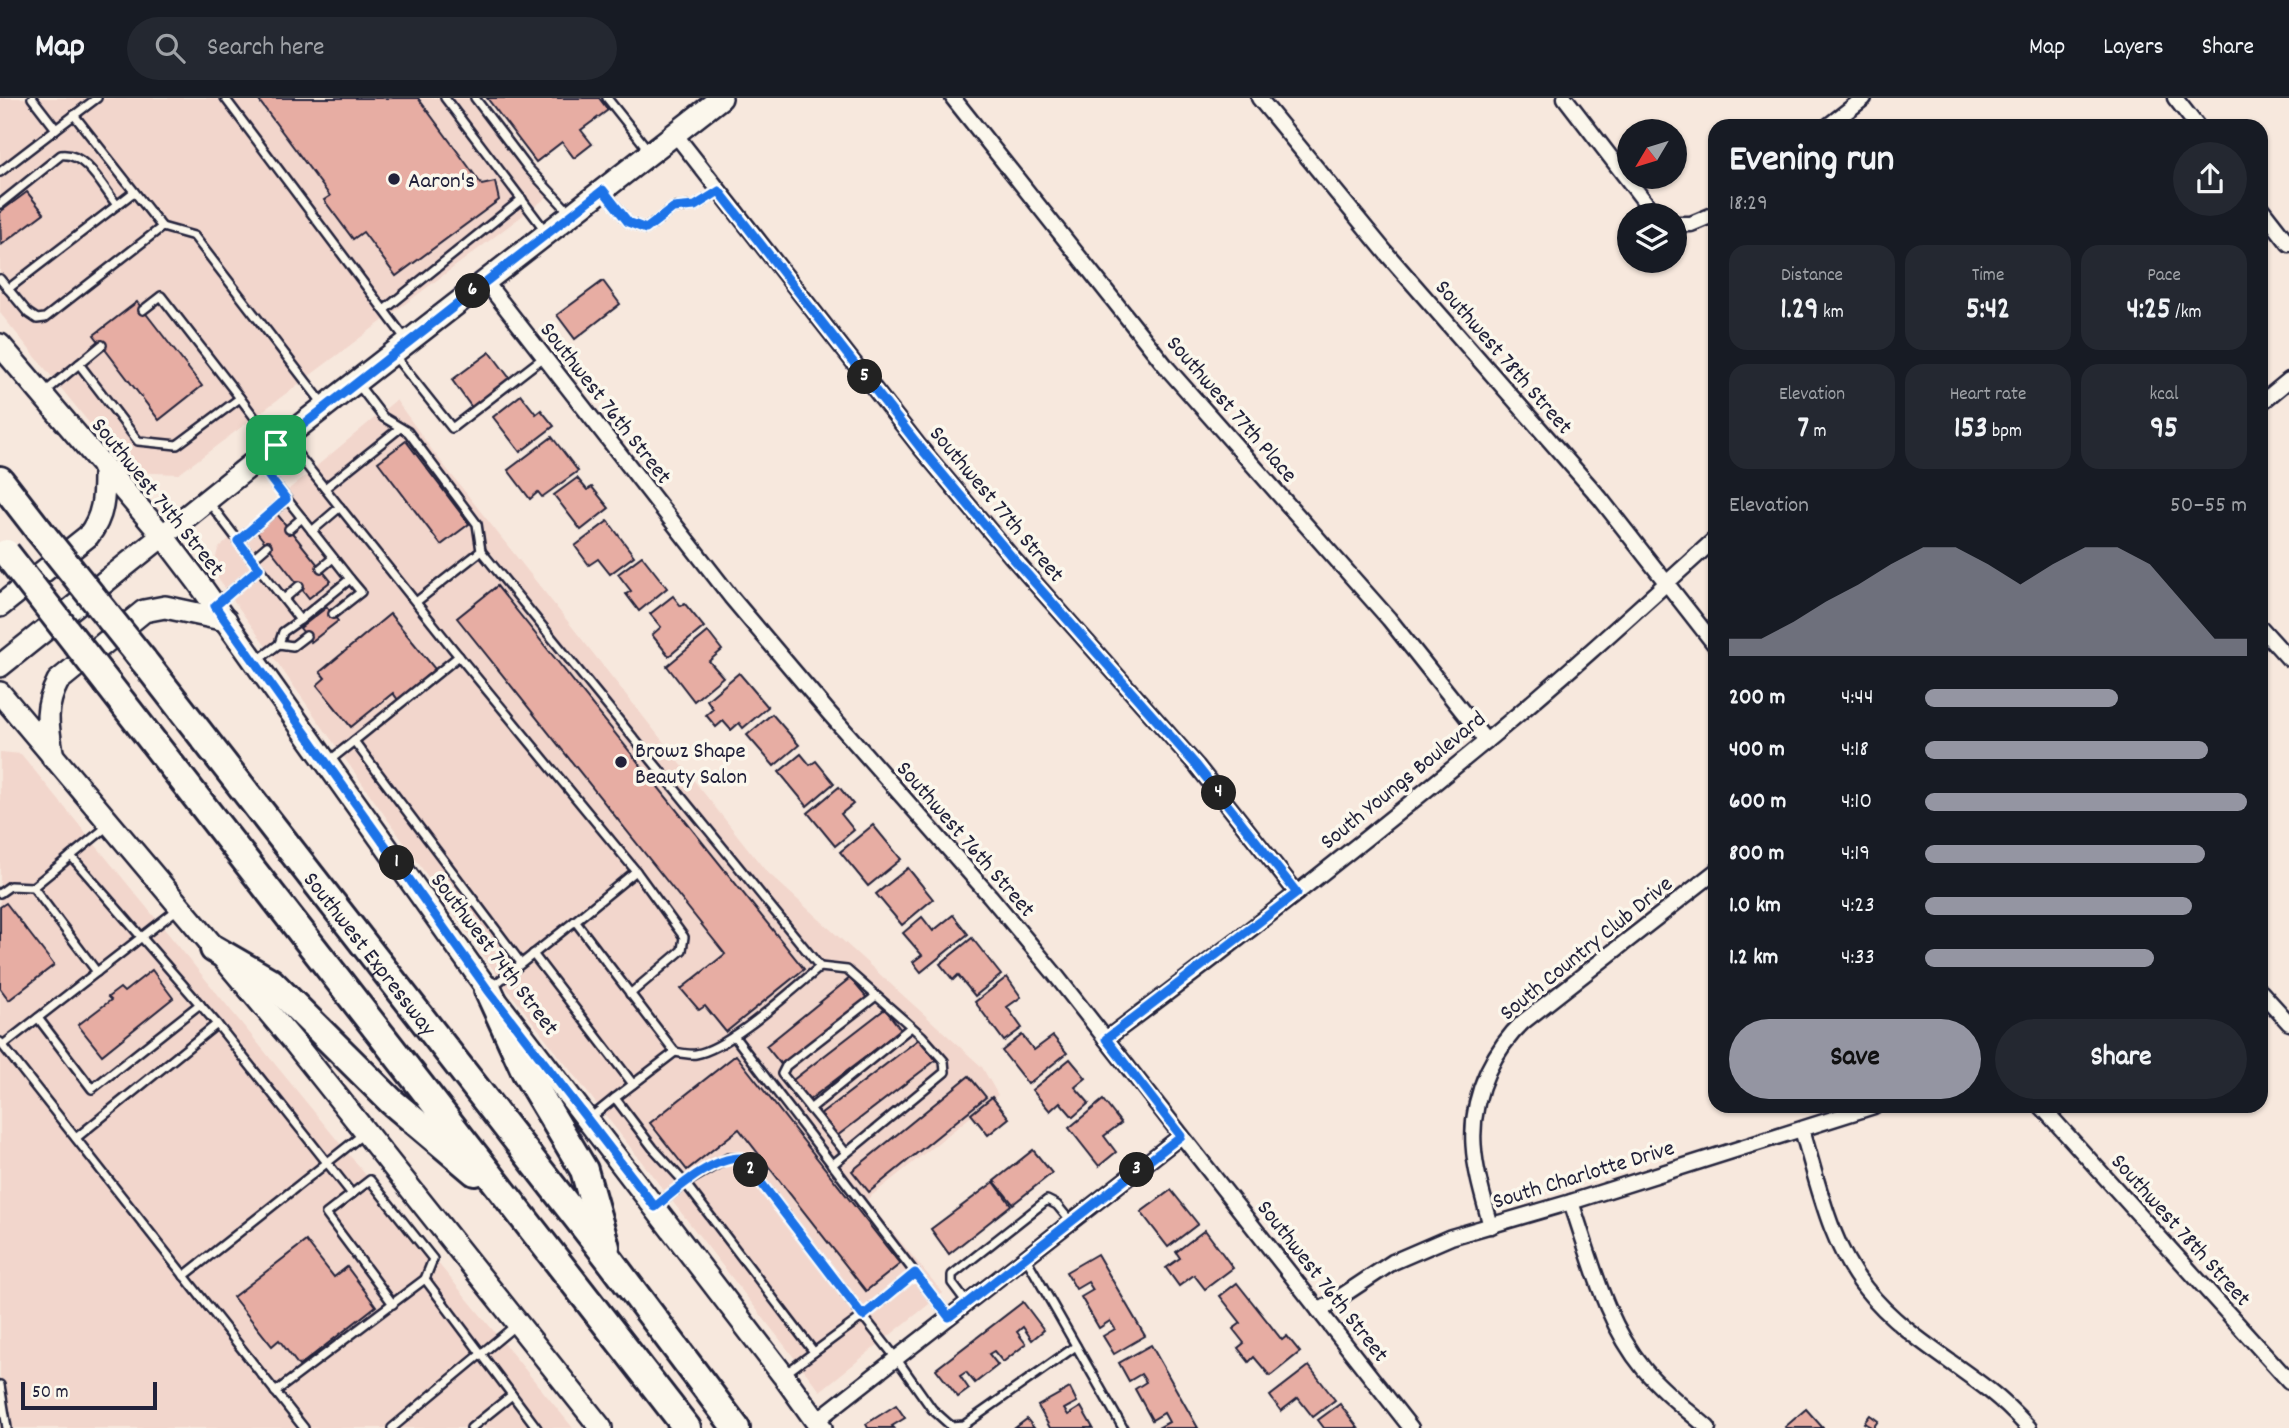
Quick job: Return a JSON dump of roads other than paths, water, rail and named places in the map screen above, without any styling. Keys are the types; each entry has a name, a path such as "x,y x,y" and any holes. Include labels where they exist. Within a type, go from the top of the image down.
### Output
{"highway":[{"name":"Southwest Expressway","path":"0,480 609,1259 736,1428"},
{"name":"Southwest Expressway","path":"3,549 687,1428"},
{"path":"214,949 271,982 391,1101 516,1206"},
{"path":"488,990 526,1073 584,1171 609,1259"}],"main road":[{"path":"0,666 325,406 721,98"},
{"name":"Southwest 74th Street","path":"0,345 163,536 488,990 819,1424"},
{"path":"0,606 88,536 95,527 104,503 104,469"},
{"path":"53,758 46,714 50,696 58,681 144,611 165,607 220,613"},
{"path":"0,693 293,1041 601,1428"}],"street":[{"name":"Southwest 77th Place","path":"953,98 1160,359 1389,620 1486,741"},
{"name":"Southwest 78th Street","path":"1259,98 1344,204 1600,498 1708,636"},
{"path":"1566,98 1646,203"},
{"path":"1837,119 1864,98"},
{"path":"2175,98 2192,119"},
{"name":"Southwest 77th Street","path":"674,134 919,446 1011,556 1189,757 1297,893"},
{"path":"1687,223 1708,217"},
{"path":"2268,217 2289,244"},
{"name":"Southwest 76th Street","path":"485,281 747,616 990,896 1106,1039 1410,1428"},
{"path":"2268,397 2289,380"},
{"name":"South Youngs Boulevard","path":"1106,1039 1297,893 1486,741 1708,545"},
{"path":"2268,636 2289,659"},
{"name":"South Country Club Drive","path":"1491,1226 1476,1172 1472,1137 1476,1105 1482,1085 1500,1048 1523,1022 1708,877"},
{"path":"2268,1000 2289,1024"},
{"name":"South Charlotte Drive","path":"1319,1311 1364,1279 1414,1252 1451,1237 1572,1202 1853,1113"},
{"name":"Southwest 78th Street","path":"2048,1113 2289,1381"},
{"path":"1802,1130 1833,1229 1845,1256 1865,1288 1889,1314 1991,1392 2029,1428"},
{"path":"819,1424 897,1357 1181,1136"},
{"path":"1572,1202 1602,1292 1620,1333 1655,1382 1708,1428"}],"lane":[{"path":"32,98 56,129"},
{"path":"0,172 97,98"},
{"path":"225,98 384,310 400,348 452,428 544,357"},
{"path":"445,98 547,233"},
{"path":"475,98 528,168 571,214"},
{"path":"607,98 650,153"},
{"path":"74,115 162,227 194,236 325,406"},
{"path":"0,204 61,155 71,154 83,161 117,205"},
{"path":"603,190 628,222 646,229 673,208 695,206 719,191"},
{"path":"8,289 134,192"},
{"path":"384,310 522,199"},
{"path":"0,278 29,313 37,319 45,318 162,227"},
{"path":"143,310 161,296 240,398 325,488 636,871 684,937 682,950 630,994"},
{"path":"41,394 102,345"},
{"path":"79,364 138,441 177,445 240,398"},
{"path":"356,382 383,417 408,432 477,524 481,551 820,967 847,970 911,1027 944,1061 945,1072 832,1165"},
{"path":"325,488 400,428"},
{"path":"257,461 361,592 333,614"},
{"path":"238,541 286,499"},
{"path":"207,500 300,620"},
{"path":"312,531 340,507"},
{"path":"289,529 302,518"},
{"path":"252,559 267,546"},
{"path":"416,602 481,551"},
{"path":"321,568 334,558"},
{"path":"220,613 259,568"},
{"path":"255,662 279,644 283,632 350,579"},
{"path":"284,599 299,586"},
{"path":"279,644 293,646 306,636"},
{"path":"326,763 459,656"},
{"path":"354,741 521,964"},
{"path":"0,893 10,886 33,887 110,825"},
{"path":"71,856 218,1024 352,1194"},
{"path":"488,990 636,871"},
{"path":"33,887 97,972"},
{"path":"180,907 1,1043 304,1428"},
{"path":"575,921 675,1052 695,1055 716,1047 734,1036 820,967"},
{"path":"533,954 633,1084"},
{"path":"846,1153 782,1074 786,1066 876,996"},
{"path":"37,1018 92,1089 200,1004"},
{"path":"76,1138 218,1024"},
{"path":"810,1108 911,1027"},
{"path":"734,1036 949,1317"},
{"path":"588,1119 675,1052"},
{"path":"615,1098 653,1148 685,1183 814,1352"},
{"path":"184,1276 365,1132"},
{"path":"655,1207 685,1183 728,1158 742,1158 897,1357 932,1409 951,1426 964,1425 1076,1346"},
{"path":"275,1392 393,1304 425,1279 433,1259 370,1180 326,1214 393,1304"},
{"path":"967,1303 952,1283 952,1275 1047,1200 1057,1205 1071,1222"},
{"path":"1026,1257 1123,1428"},
{"path":"783,1375 863,1316 915,1273"},
{"path":"425,1279 537,1428"},
{"path":"393,1428 518,1324"},
{"path":"0,1385 7,1428"},
{"path":"471,1428 512,1395"}],"place":[{"name":"Aaron's","path":"394,179"},
{"name":"Browz Shape Beauty Salon","path":"621,762"}]}
